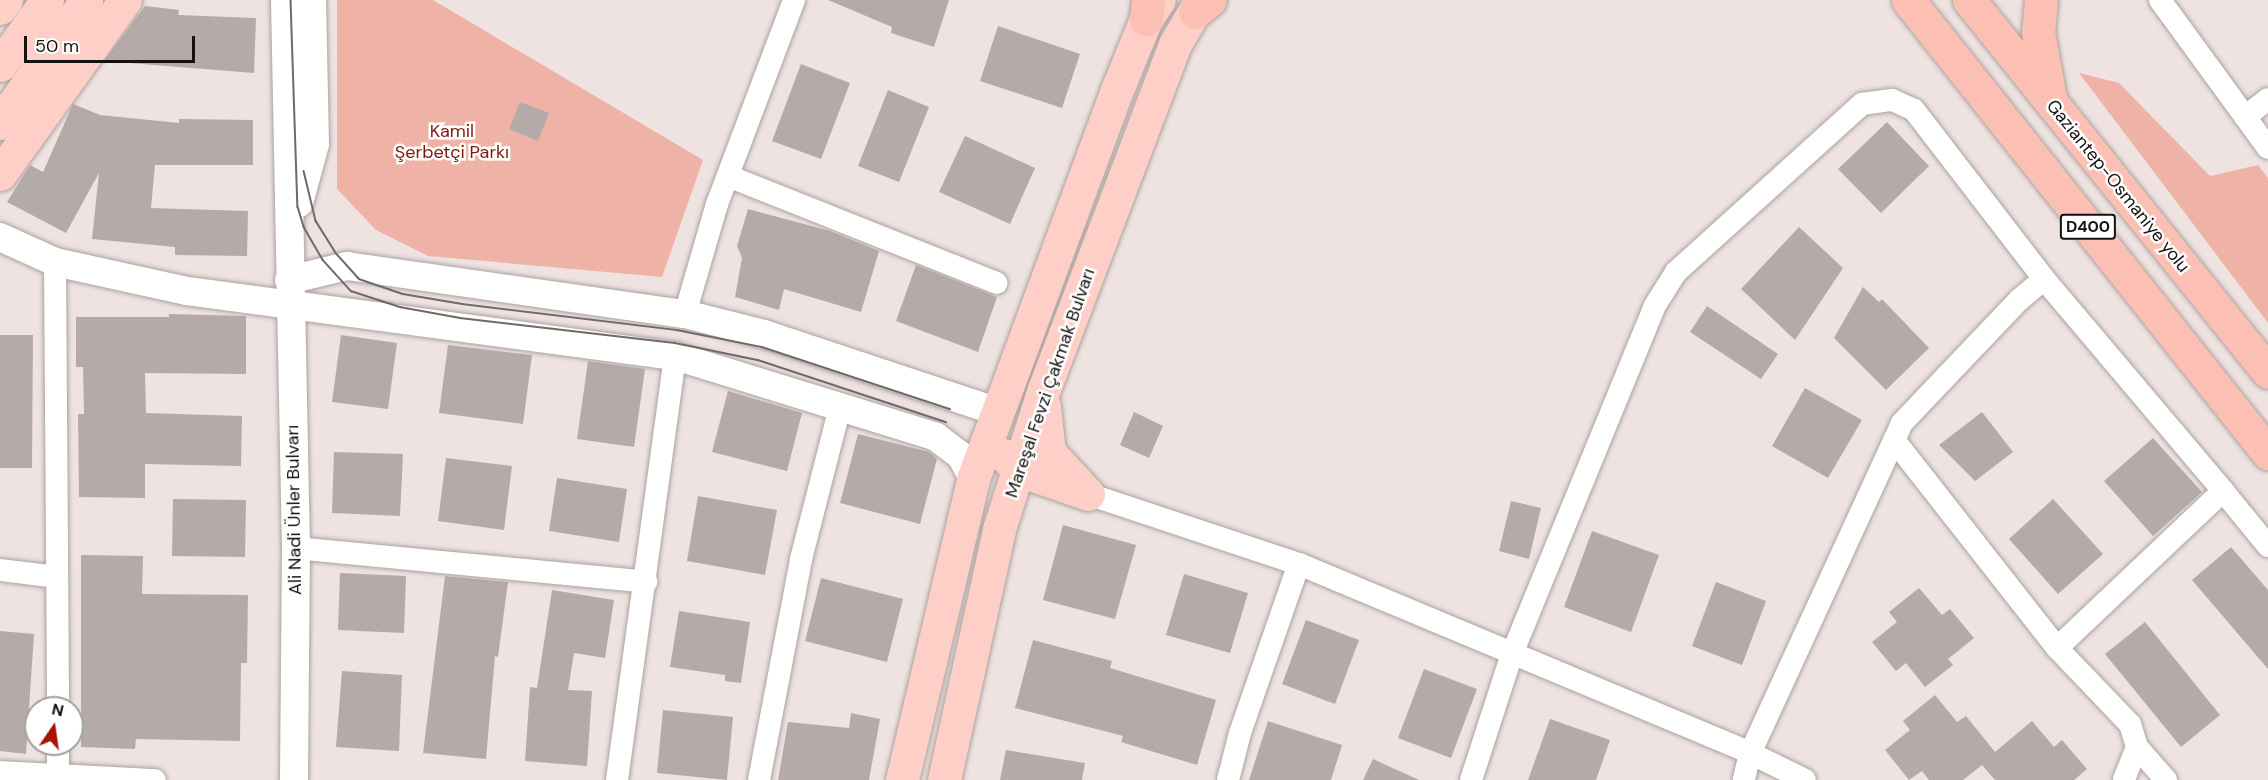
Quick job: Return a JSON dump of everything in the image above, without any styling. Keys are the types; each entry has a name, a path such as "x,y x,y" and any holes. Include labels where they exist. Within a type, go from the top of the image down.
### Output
{"highway":[{"name":"D400","path":"1908,0 2268,453"},
{"name":"Gaziantep-Osmaniye yolu","path":"1969,0 2268,372"},
{"path":"2041,0 2038,32 2051,103"}],"main road":[{"path":"0,8 6,0"},
{"path":"0,65 47,0"},
{"path":"0,123 86,0"},
{"path":"0,174 125,0"},
{"name":"Mareşal Fevzi Çakmak Bulvarı","path":"944,780 999,529 1044,389 1175,44 1202,4"},
{"name":"Mareşal Fevzi Çakmak Bulvarı","path":"902,780 974,479 1151,6"},
{"path":"1044,389 1049,452 1088,494"},
{"path":"994,421 998,448 1018,470 1088,494"}],"street":[{"path":"285,0 290,240"},
{"path":"290,240 315,144 312,0"},
{"path":"684,314 728,176 794,0"},
{"path":"2160,0 2268,148"},
{"path":"2245,117 2268,99"},
{"path":"1471,780 1512,654 1660,298 1676,272 1862,104 1892,100 1914,110 2044,279 2268,546"},
{"path":"728,176 997,283"},
{"path":"0,237 55,262 187,291 289,292 675,356 936,437 961,456 974,479"},
{"name":"Ali Nadi Ünler Bulvarı","path":"290,240 289,292 296,548 294,780"},
{"path":"55,262 58,696"},
{"path":"289,292 347,266 684,314 764,334 994,421"},
{"path":"1744,780 1750,753 1902,423 2019,300 2044,279"},
{"path":"617,780 646,582 675,356"},
{"path":"759,780 801,559 840,407"},
{"path":"1894,440 2057,648 2130,724 2137,747 2166,780"},
{"path":"2057,648 2223,490"},
{"path":"1088,494 1299,564 1750,753 1805,780"},
{"path":"296,548 646,582"},
{"path":"1228,780 1239,733 1299,564"},
{"path":"0,570 57,577"},
{"path":"2124,780 2137,747"},
{"path":"58,756 58,776"},
{"path":"0,772 155,780"}],"green space":[{"name":"Kamil Şerbetçi Parkı","path":"337,0 433,0 703,160 662,277 428,256 376,230 337,189"},
{"path":"2079,73 2119,83 2210,176 2258,165 2268,178 2268,323"}],"building":[{"path":"828,0 949,0 934,47 891,33 892,27"},
{"path":"145,6 179,10 178,15 256,18 254,73 104,61"},
{"path":"998,26 1080,54 1062,108 980,81"},
{"path":"801,64 850,83 821,159 772,141"},
{"path":"888,90 929,107 899,182 858,166"},
{"path":"520,102 549,113 538,141 509,129"},
{"path":"73,104 100,115 179,123 179,119 253,120 253,165 155,165 151,208 248,211 247,256 175,255 175,247 92,239 99,173 66,233 7,202 30,165 43,172"},
{"path":"1887,122 1929,166 1881,213 1838,169"},
{"path":"965,136 1035,168 1010,224 939,192"},
{"path":"748,209 830,231 879,251 861,312 784,289 779,310 735,297 742,258 737,246"},
{"path":"1799,227 1843,268 1795,340 1741,289"},
{"path":"916,265 997,297 978,352 896,321"},
{"path":"1863,287 1879,302 1882,299 1929,348 1886,390 1834,338"},
{"path":"1707,306 1778,354 1761,379 1690,332"},
{"path":"169,314 246,316 246,374 145,373 146,413 242,416 241,466 145,464 145,498 79,497 78,414 84,414 83,367 76,367 76,317 169,317"},
{"path":"0,335 33,335 32,468 0,468"},
{"path":"341,335 397,343 388,409 332,402"},
{"path":"448,345 532,355 523,424 439,413"},
{"path":"588,361 645,369 634,447 577,439"},
{"path":"1805,388 1862,420 1828,478 1772,446"},
{"path":"728,391 802,413 787,471 712,452"},
{"path":"1134,412 1163,426 1149,458 1120,445"},
{"path":"1982,412 2013,452 1975,481 1939,445"},
{"path":"858,434 929,452 937,459 920,524 840,503"},
{"path":"2153,438 2202,492 2153,536 2104,481"},
{"path":"334,452 403,454 400,516 332,513"},
{"path":"446,458 512,466 504,530 438,521"},
{"path":"557,478 627,489 619,542 549,531"},
{"path":"698,496 777,510 765,575 687,561"},
{"path":"173,499 246,500 245,557 172,556"},
{"path":"2053,499 2103,554 2058,594 2009,539"},
{"path":"1511,501 1541,508 1529,559 1499,551"},
{"path":"1063,525 1136,545 1115,619 1043,600"},
{"path":"1592,531 1659,555 1631,632 1564,607"},
{"path":"2231,547 2268,590 2268,669 2192,580"},
{"path":"81,555 143,556 142,594 248,595 247,663 241,663 240,741 136,739 135,749 84,747 84,696 81,696"},
{"path":"340,573 406,576 404,633 338,630"},
{"path":"1184,574 1248,593 1230,653 1166,635"},
{"path":"445,576 508,582 498,657 495,656 486,759 423,753"},
{"path":"821,578 903,599 887,662 805,641"},
{"path":"1716,582 1766,601 1742,665 1692,646"},
{"path":"1919,588 1942,615 1950,609 1974,638 1948,659 1953,665 1925,687 1906,663 1896,671 1872,642 1897,622 1889,612"},
{"path":"552,590 614,600 605,658 574,653 568,690 592,691 587,766 525,761 530,687 537,688"},
{"path":"679,611 750,622 741,683 725,681 725,675 670,667"},
{"path":"1306,620 1359,640 1335,704 1282,684"},
{"path":"2145,622 2220,715 2181,747 2105,654"},
{"path":"0,631 34,634 30,696 24,696 24,754 0,751"},
{"path":"1033,640 1112,661 1110,668 1216,700 1197,765 1121,742 1123,736 1015,708"},
{"path":"1424,669 1477,689 1451,758 1398,738"},
{"path":"342,671 402,675 399,751 336,747"},
{"path":"1935,695 1957,722 1966,716 1995,752 2032,721 2054,747 2062,740 2087,769 2074,780 1995,780 1982,765 1963,780 1929,780 1922,771 1909,780 1885,750 1910,730 1903,721"},
{"path":"663,710 733,717 727,780 657,773"},
{"path":"851,713 880,719 869,780 778,780 788,722 849,728"},
{"path":"1550,719 1610,740 1596,780 1528,780"},
{"path":"1268,721 1342,745 1331,780 1249,780"},
{"path":"1006,750 1085,763 1082,780 1000,780"},
{"path":"1373,759 1419,780 1363,780"}],"tram line":[{"path":"291,0 298,207 304,227 323,260 351,291 400,307 460,318 675,343 758,360 946,422"},
{"path":"304,171 316,221 335,252 359,279 403,294 462,304 677,330 762,347 950,409"}]}
